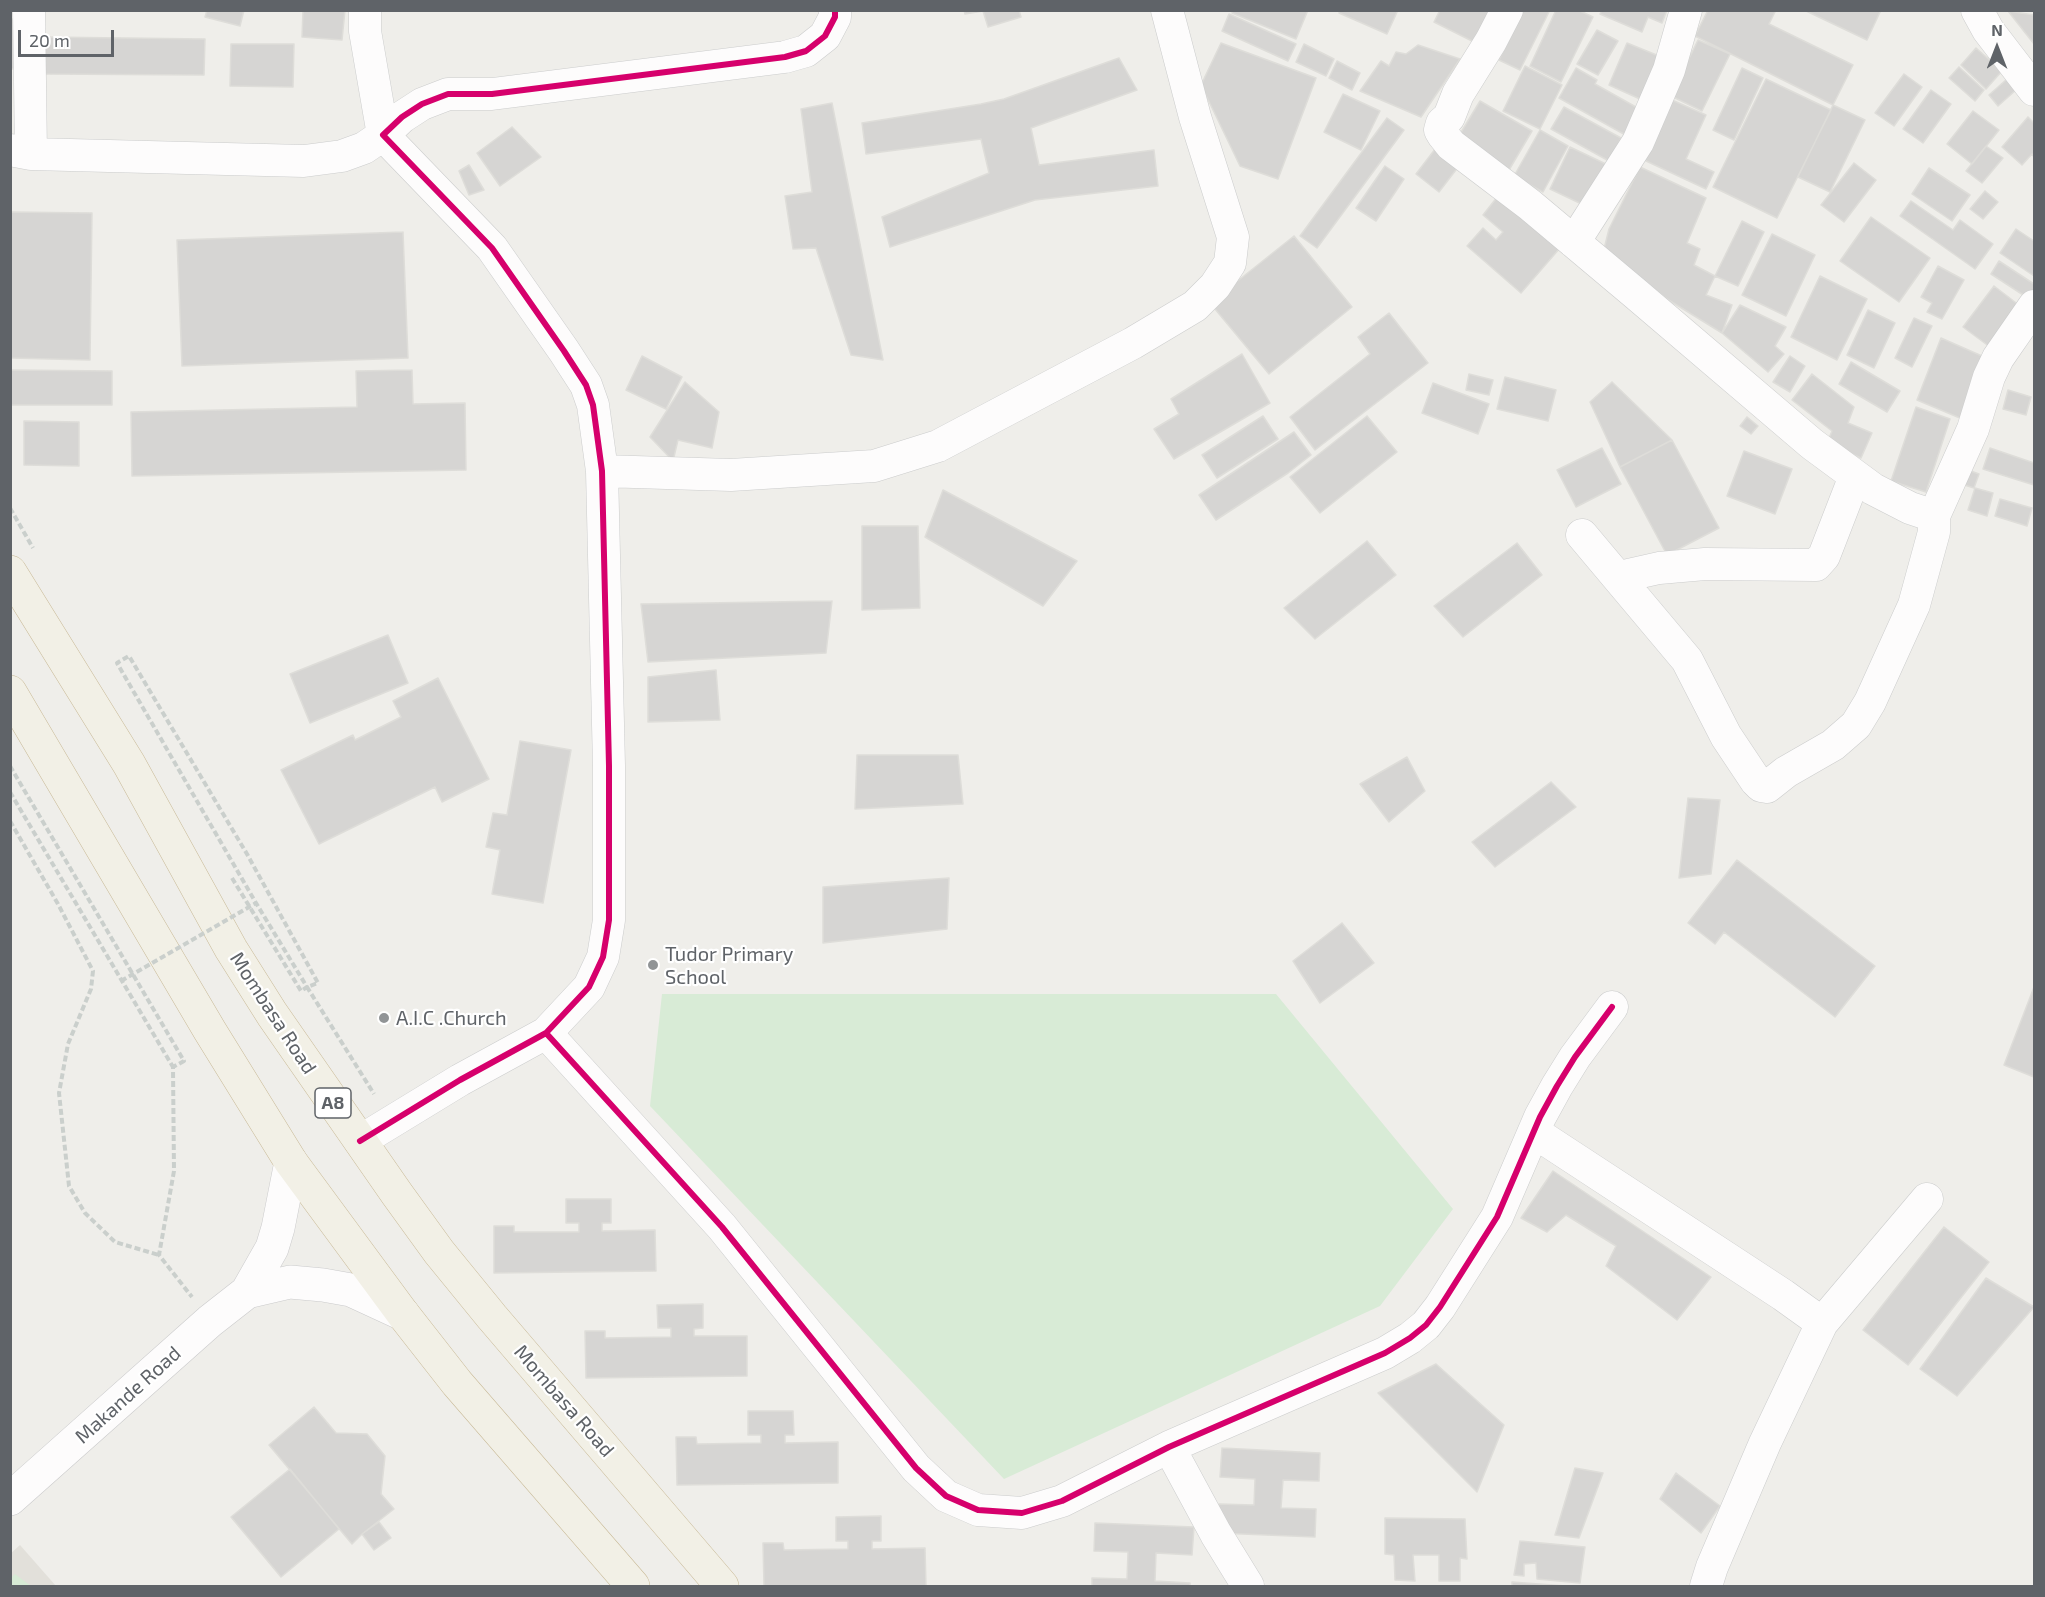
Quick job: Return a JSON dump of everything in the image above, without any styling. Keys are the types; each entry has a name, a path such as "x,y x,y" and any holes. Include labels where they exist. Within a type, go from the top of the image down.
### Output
{"highway":[{"name":"Mombasa Road","path":"10,572 129,764 243,967 272,1014 360,1141 439,1252 722,1587"},
{"path":"10,692 210,1031 291,1162 457,1383 633,1587"}],"main road":[{"name":"Makande Road","path":"10,1499 210,1321 247,1292 272,1248 291,1162"},
{"name":"Makande Road","path":"247,1292 290,1282 323,1285 351,1290 403,1314"}],"street":[{"path":"28,10 21,152 304,161 342,156 364,148 422,104 448,94 492,94 785,57 806,51 825,36 835,17 835,10"},
{"path":"360,1141 460,1080 546,1033 589,987 603,957 609,920 609,766 602,471 593,405 586,385 492,248 383,135 365,31 365,10"},
{"path":"602,471 731,476 874,466 938,446 1133,343 1195,306 1215,286 1230,262 1233,237 1195,117 1167,10"},
{"path":"1507,10 1458,94 1449,117 1442,123 1440,130 1451,145 1530,205 1812,444 1873,489 1910,508 1934,516"},
{"path":"1574,243 1638,142 1669,70 1686,10"},
{"path":"1977,10 1988,30 2034,90"},
{"path":"1582,534 1687,660 1726,736 1756,781 1761,786 1767,787 1786,772 1833,745 1856,725 1870,702 1914,605 1934,532 1934,516 1973,429 1989,377 1998,358 2034,306"},
{"path":"1619,577 1659,568 1705,564 1816,565 1824,556 1855,476"},
{"path":"546,1033 722,1227 916,1468 946,1496 978,1510 1022,1513 1062,1501 1169,1447 1385,1353 1426,1325 1440,1307 1497,1217 1534,1132 1563,1076 1612,1007"},
{"path":"1534,1132 1783,1294 1822,1323"},
{"path":"1706,1587 1712,1567 1765,1443 1822,1323 1927,1199"},
{"path":"1169,1447 1216,1534 1248,1587"}],"path":[{"path":"308,987 318,983 247,854 129,656 117,663 256,903 308,987 391,1121"},
{"path":"10,766 184,1061 173,1067"},
{"path":"10,792 173,1067 174,1171 159,1255"},
{"path":"10,821 58,904 93,971 91,989 68,1044 59,1093 69,1186 85,1213 115,1242 159,1255 210,1321"},
{"path":"121,981 256,903"}],"shaded area":[{"path":"20,1545 56,1586 11,1586 10,1554"}],"green space":[{"path":"662,994 1276,994 1453,1209 1380,1306 1004,1479 650,1106"},
{"path":"15,1574 31,1586 11,1586 11,1578"}],"building":[{"path":"207,10 244,10 240,26 205,17"},
{"path":"303,10 345,10 342,40 302,37"},
{"path":"964,10 1019,10 1021,17 988,27 983,11 965,14"},
{"path":"1233,10 1308,10 1296,39 1232,13"},
{"path":"1340,10 1398,10 1387,34 1339,13"},
{"path":"1440,10 1491,10 1474,42 1434,22"},
{"path":"1523,10 1550,10 1520,70 1499,60"},
{"path":"1556,10 1578,10 1593,17 1561,82 1530,66"},
{"path":"1602,10 1667,10 1662,23 1648,17 1642,32 1600,14"},
{"path":"1708,10 1776,10 1769,24 1853,65 1833,105 1695,36"},
{"path":"1804,10 1881,10 1867,40"},
{"path":"2008,11 2034,15 2034,44"},
{"path":"1229,14 1296,44 1288,61 1222,31"},
{"path":"10,19 17,19 17,69 10,69"},
{"path":"1597,30 1618,41 1598,75 1577,64"},
{"path":"44,37 205,39 204,75 44,74"},
{"path":"1698,40 1730,54 1702,111 1671,96"},
{"path":"1221,43 1316,78 1278,179 1240,166 1201,85"},
{"path":"1627,43 1659,56 1640,99 1609,85"},
{"path":"231,44 294,44 293,87 230,86"},
{"path":"1304,44 1334,59 1326,76 1296,62"},
{"path":"1418,45 1460,59 1421,117 1360,91 1381,61 1389,66 1396,52 1406,54"},
{"path":"1976,48 2002,71 1986,89 1961,65"},
{"path":"1119,58 1137,90 1031,128 1039,165 1154,150 1158,186 1035,200 890,247 882,217 989,173 981,139 866,154 862,123 1004,99"},
{"path":"1337,61 1360,73 1352,90 1329,78"},
{"path":"1525,66 1562,85 1540,129 1503,111"},
{"path":"1959,67 1984,90 1975,101 1949,78"},
{"path":"1576,68 1597,80 1595,84 1643,111 1629,137 1559,98"},
{"path":"1742,68 1763,78 1734,140 1713,130"},
{"path":"1904,74 1922,87 1894,126 1875,113"},
{"path":"1766,79 1831,110 1777,218 1713,187"},
{"path":"2007,79 2016,90 1998,106 1989,95"},
{"path":"1931,90 1951,104 1923,143 1903,129"},
{"path":"1343,94 1380,111 1361,150 1324,132"},
{"path":"1672,100 1706,115 1686,159 1714,172 1706,189 1644,160"},
{"path":"1480,101 1532,131 1509,170 1457,139"},
{"path":"832,103 883,360 851,355 816,248 793,249 785,196 812,192 801,109"},
{"path":"1833,105 1865,120 1830,192 1798,177"},
{"path":"1564,107 1621,138 1609,161 1551,129"},
{"path":"1973,111 1999,130 1972,164 1947,144"},
{"path":"2028,117 2034,123 2034,157 2032,154 2022,165 2002,147"},
{"path":"1387,118 1404,130 1317,248 1300,236"},
{"path":"512,127 541,157 500,186 477,153"},
{"path":"1540,130 1568,146 1543,192 1514,176"},
{"path":"1439,144 1462,162 1439,192 1416,174"},
{"path":"1986,146 2003,158 1982,183 1966,171"},
{"path":"1570,147 1610,166 1590,208 1550,189"},
{"path":"1854,163 1876,180 1844,222 1821,205"},
{"path":"469,165 484,190 469,195 459,171"},
{"path":"1385,166 1404,179 1376,221 1356,208"},
{"path":"1640,167 1706,198 1687,243 1700,249 1694,265 1715,276 1706,295 1732,305 1722,333 1667,299 1604,249 1609,229"},
{"path":"1929,168 1970,195 1952,221 1912,194"},
{"path":"1985,191 1998,202 1983,219 1970,209"},
{"path":"1498,196 1560,248 1521,293 1467,246 1483,228 1496,240 1503,232 1483,215"},
{"path":"1911,201 1953,230 1960,220 1993,244 1975,269 1900,216"},
{"path":"10,212 92,213 90,360 10,358"},
{"path":"1871,217 1930,258 1899,302 1840,261"},
{"path":"1742,221 1764,232 1738,286 1715,276"},
{"path":"2016,229 2034,241 2034,276 2000,253"},
{"path":"403,232 408,358 182,366 177,240"},
{"path":"1772,234 1815,255 1786,316 1742,295"},
{"path":"1294,236 1352,307 1269,374 1210,303"},
{"path":"1999,261 2034,284 2034,302 1991,274"},
{"path":"1938,266 1964,280 1942,319 1927,312 1932,303 1921,297"},
{"path":"1820,276 1867,299 1837,360 1791,337"},
{"path":"1994,286 2028,312 1998,353 1963,327"},
{"path":"1740,305 1786,327 1775,346 1784,354 1768,372 1722,333"},
{"path":"1868,310 1895,323 1874,368 1847,355"},
{"path":"1389,313 1428,363 1315,450 1290,417 1370,354 1358,337"},
{"path":"1914,318 1932,326 1912,367 1895,358"},
{"path":"1941,338 1991,360 1967,421 1917,400"},
{"path":"1242,354 1270,403 1174,459 1154,429 1179,414 1171,399"},
{"path":"642,356 682,377 666,409 626,390"},
{"path":"1790,356 1805,366 1790,392 1773,382"},
{"path":"1851,362 1900,391 1887,412 1839,384"},
{"path":"10,370 112,371 112,405 10,405"},
{"path":"412,370 413,404 465,403 466,470 132,476 131,412 357,407 356,371"},
{"path":"1469,374 1493,380 1489,395 1466,390"},
{"path":"1812,374 1854,407 1848,423 1872,433 1861,458 1827,443 1832,431 1792,400"},
{"path":"1505,377 1556,390 1548,421 1497,409"},
{"path":"685,382 719,412 712,448 678,440 673,461 650,437"},
{"path":"1612,382 1672,440 1620,467 1590,402"},
{"path":"1433,383 1489,404 1478,434 1422,413"},
{"path":"2008,390 2031,397 2026,415 2003,409"},
{"path":"1916,407 1950,419 1926,492 1891,481"},
{"path":"1263,416 1278,439 1217,478 1202,455"},
{"path":"1367,416 1397,452 1320,513 1290,477"},
{"path":"1747,417 1758,426 1751,434 1740,426"},
{"path":"24,421 79,422 79,466 24,465"},
{"path":"1294,432 1311,455 1288,473 1216,520 1199,495"},
{"path":"1672,440 1719,528 1667,555 1620,467"},
{"path":"1602,448 1621,484 1576,507 1557,470"},
{"path":"1990,448 2034,463 2034,485 1983,469"},
{"path":"1744,451 1792,469 1775,514 1727,496"},
{"path":"1960,467 1979,474 1974,488 1955,482"},
{"path":"1975,488 1993,493 1987,516 1968,510"},
{"path":"943,490 1077,561 1043,606 925,537"},
{"path":"2000,499 2032,508 2027,526 1995,516"},
{"path":"862,526 918,526 920,608 862,610"},
{"path":"1367,541 1396,575 1315,639 1284,608"},
{"path":"1517,543 1542,575 1463,637 1434,606"},
{"path":"832,601 826,653 648,662 641,604"},
{"path":"388,635 408,683 310,723 290,674"},
{"path":"716,670 720,720 648,722 648,677"},
{"path":"438,678 489,779 442,802 435,787 319,844 281,770 353,735 355,740 401,717 393,701"},
{"path":"520,741 571,750 543,903 492,894 500,850 486,847 493,813 507,815"},
{"path":"857,755 958,755 963,804 855,809"},
{"path":"1407,757 1425,791 1389,822 1360,784"},
{"path":"1551,782 1576,807 1495,867 1472,842"},
{"path":"1688,798 1720,800 1711,874 1679,878"},
{"path":"1737,860 1875,966 1835,1017 1724,932 1715,944 1688,923"},
{"path":"949,878 947,929 823,943 823,887"},
{"path":"1342,923 1374,963 1320,1003 1293,961"},
{"path":"2034,987 2034,1077 2004,1065"},
{"path":"1553,1171 1711,1277 1677,1320 1606,1266 1616,1246 1566,1215 1547,1232 1521,1218"},
{"path":"566,1199 611,1199 611,1223 602,1223 602,1231 655,1230 656,1271 494,1273 494,1226 514,1226 514,1232 579,1232 579,1223 566,1223"},
{"path":"1944,1227 1989,1262 1908,1365 1863,1330"},
{"path":"1986,1278 2034,1307 1957,1396 1920,1369"},
{"path":"703,1304 703,1328 694,1329 694,1336 747,1336 747,1376 586,1378 585,1331 605,1331 605,1338 671,1337 671,1328 658,1328 657,1305"},
{"path":"1436,1364 1504,1425 1477,1492 1378,1393"},
{"path":"314,1407 336,1433 367,1434 385,1456 381,1494 394,1509 352,1544 269,1445"},
{"path":"748,1411 793,1411 794,1435 785,1435 785,1443 838,1442 838,1483 677,1485 676,1437 696,1437 697,1444 761,1443 761,1435 748,1435"},
{"path":"1222,1448 1320,1453 1319,1481 1283,1480 1281,1508 1316,1509 1315,1537 1218,1533 1219,1504 1254,1505 1255,1479 1220,1477"},
{"path":"1575,1468 1603,1473 1579,1538 1555,1535"},
{"path":"290,1469 339,1529 281,1577 231,1517"},
{"path":"1676,1473 1720,1506 1701,1533 1660,1499"},
{"path":"881,1516 881,1541 872,1541 872,1549 925,1548 926,1586 764,1586 763,1543 783,1543 784,1550 848,1549 848,1541 836,1541 836,1517"},
{"path":"1385,1518 1465,1519 1467,1559 1460,1558 1460,1581 1439,1581 1439,1555 1413,1555 1415,1581 1395,1580 1394,1555 1385,1554"},
{"path":"379,1522 391,1538 374,1550 362,1534"},
{"path":"1095,1523 1194,1527 1192,1555 1156,1553 1155,1581 1190,1583 1190,1586 1092,1586 1092,1578 1127,1579 1128,1552 1094,1551"},
{"path":"1520,1541 1585,1547 1580,1583 1537,1579 1536,1563 1524,1564 1524,1576 1514,1575"},
{"path":"1512,1582 1566,1586 1512,1586"}],"cycle path":[{"path":"360,1141 460,1080 546,1033 589,987 603,957 609,920 609,766 602,471 593,405 586,385 492,248 383,135 402,117 422,104 448,94 492,94 785,57 806,51 825,36 835,17 835,10"},
{"path":"546,1033 722,1227 916,1468 946,1496 978,1510 1022,1513 1062,1501 1169,1447 1385,1353 1426,1325 1440,1307 1497,1217 1540,1117 1557,1086 1612,1007"}],"place":[{"name":"Tudor Primary School","path":"653,965"},
{"name":"A.I.C .Church","path":"384,1018"}]}
